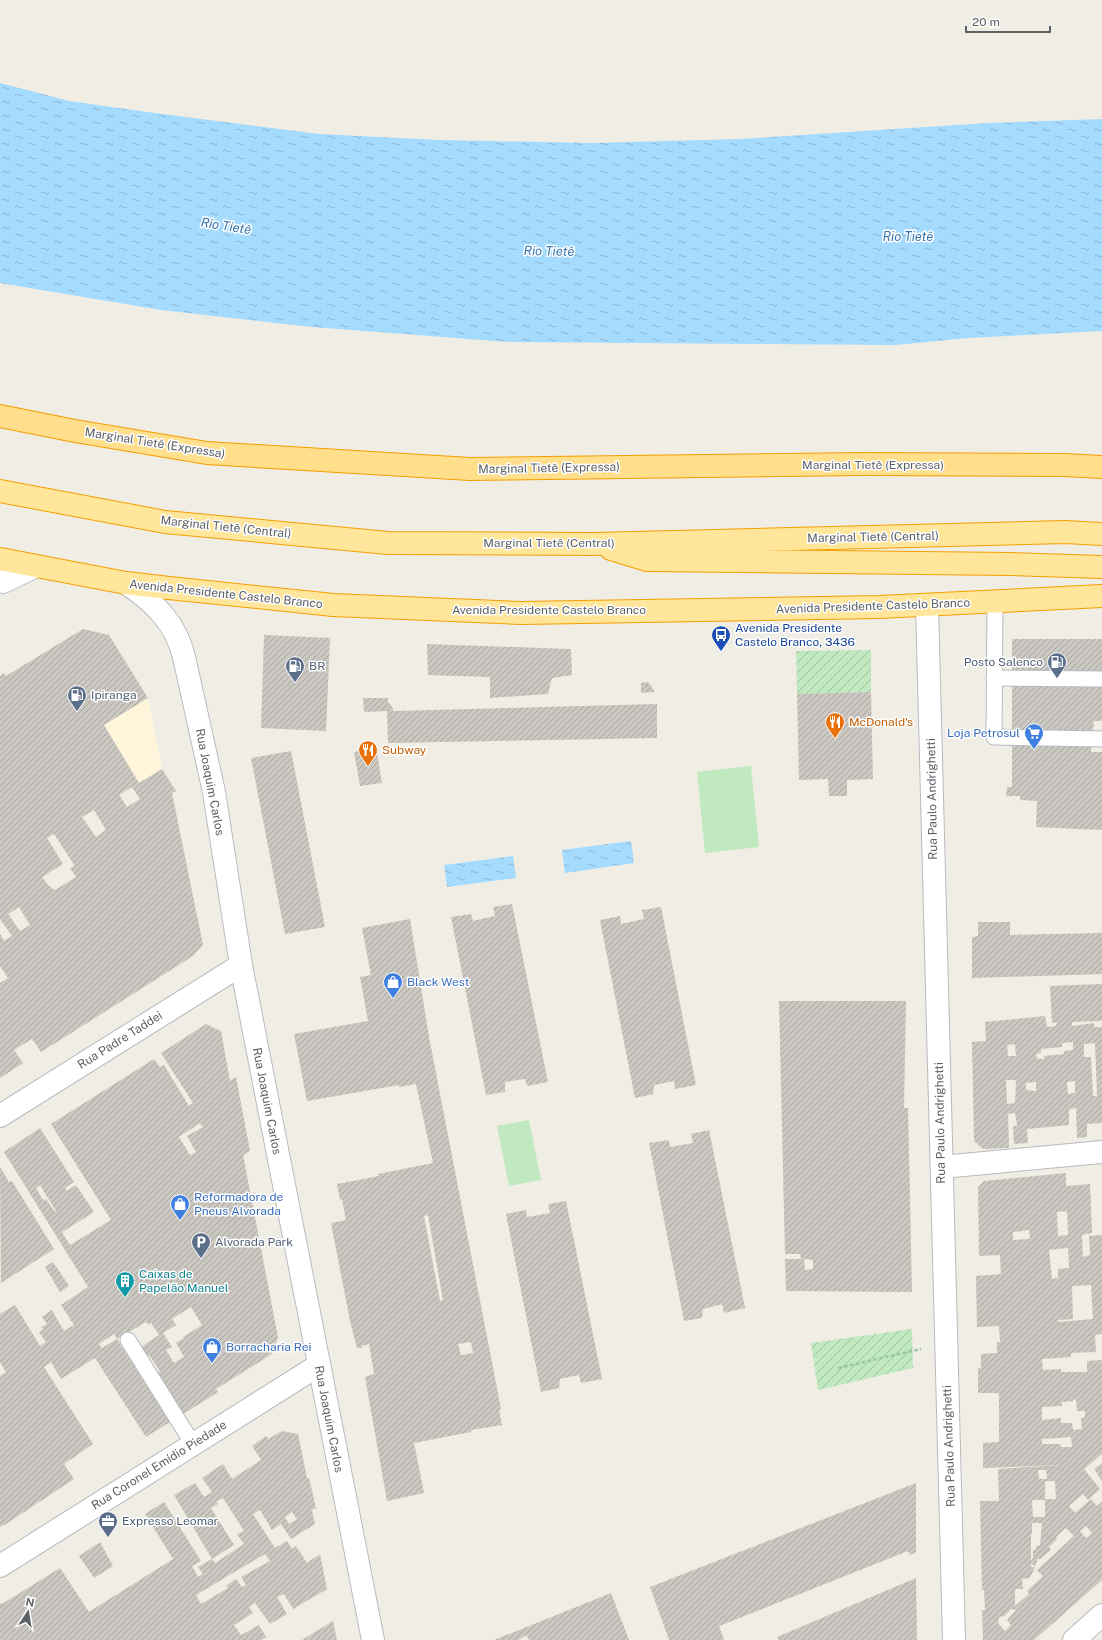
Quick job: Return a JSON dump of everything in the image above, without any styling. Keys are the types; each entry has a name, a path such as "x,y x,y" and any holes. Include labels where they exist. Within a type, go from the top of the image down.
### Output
{"highway":[{"name":"Marginal Tietê (Expressa)","path":"0,416 207,453 470,470 864,464 1064,465 1102,467"},
{"path":"1064,465 1102,478"},
{"name":"Marginal Tietê (Central)","path":"0,491 165,522 388,542 594,544 1065,532 1102,534"},
{"path":"594,544 647,560 1010,564 1102,567"},
{"name":"Avenida Presidente Castelo Branco","path":"0,559 126,583 333,605 521,613 927,605 1101,597"}],"street":[{"path":"0,581 3,582 34,566"},
{"name":"Rua Joaquim Carlos","path":"126,583 147,598 160,612 180,642 214,792 241,965 373,1640"},
{"name":"Rua Paulo Andrighetti","path":"927,605 954,1640"},
{"name":"Rua Padre Taddei","path":"0,1116 241,965"},
{"path":"942,1167 1102,1152"},
{"name":"Rua Coronel Emídio Piedade","path":"0,1566 319,1365"},
{"path":"1074,1640 1102,1615"}],"lane":[{"path":"995,602 994,737 1102,739"},
{"path":"994,678 1102,679"},
{"path":"128,1340 193,1444"}],"path":[{"path":"838,1368 921,1349 946,1318"}],"shaded area":[{"name":"Ipiranga","path":"83,629 109,635 148,698 162,769 90,812 6,676"}],"green space":[{"path":"871,650 871,692 797,694 796,651"},
{"path":"751,766 759,847 705,853 697,772"},
{"path":"529,1120 541,1180 509,1186 497,1126"},
{"path":"912,1329 913,1368 818,1390 811,1343"}],"water":[{"name":"Rio Tietê","path":"0,83 69,101 147,112 319,134 439,140 593,143 740,139 989,123 1102,119 1102,331 968,338 896,345 508,342 312,327 161,310 0,283"},
{"path":"631,841 634,863 565,873 562,850"},
{"path":"513,856 516,878 447,887 444,865"}],"building":[{"path":"83,629 109,635 148,698 104,725 139,783 162,769 176,791 172,793 203,945 193,956 41,1052 32,1039 14,1050 23,1063 0,1078 0,983 8,978 0,966 0,934 4,941 12,936 0,919 0,676 4,673 6,676","holes":["132,787 140,799 127,807 119,795","94,810 106,830 96,837 82,817","54,834 75,866 70,868 76,877 55,890 49,886 42,877 63,864 47,838","19,907 30,925 20,931 8,914"]},
{"name":"BR","path":"264,635 330,638 326,731 261,728"},
{"path":"1012,639 1102,639 1102,721 1094,721 1091,752 1102,752 1102,830 1036,827 1037,801 1020,800 1020,796 1006,796 1007,787 1012,787"},
{"path":"427,644 571,649 572,675 552,678 548,694 490,698 490,677 428,675"},
{"path":"648,682 655,692 641,693 641,683"},
{"name":"McDonald's","path":"871,692 873,779 847,780 847,796 829,796 828,779 799,780 797,694"},
{"path":"363,698 388,698 388,702 393,708 393,711 657,704 657,738 388,743 387,711 364,712"},
{"name":"Subway","path":"376,747 382,783 360,786 354,752"},
{"path":"291,751 325,927 285,934 251,758"},
{"path":"512,904 548,1082 527,1086 525,1079 505,1082 505,1092 486,1095 451,917 471,914 473,921 495,916 493,907"},
{"path":"661,907 696,1085 675,1089 674,1081 654,1085 653,1094 635,1098 600,920 620,916 621,924 644,919 642,910"},
{"path":"410,919 429,1037 501,1409 499,1410 502,1425 471,1430 471,1432 414,1443 424,1493 387,1501 365,1377 374,1374 369,1344 362,1346 362,1348 357,1348 350,1321 331,1223 346,1220 342,1199 340,1200 337,1184 433,1163 416,1084 399,1087 399,1085 307,1101 294,1034 368,1021 360,977 371,975 362,928","holes":["428,1215 443,1300 440,1301 424,1216","471,1342 473,1353 461,1355 458,1344"]},
{"path":"978,922 1010,922 1010,935 1102,933 1102,974 972,978 972,937 978,936"},
{"path":"1102,984 1102,1021 1072,1022 1072,1026 1094,1023 1094,1027 1102,1027 1102,1123 1087,1124 1087,1137 1077,1138 1076,1108 1069,1109 1069,1125 1027,1129 1028,1143 1014,1144 1013,1126 1017,1126 1015,1113 1008,1114 1009,1148 983,1149 974,1141 972,1042 986,1041 985,1022 1045,1016 1047,1027 1056,1026 1057,1022 1052,1023 1050,986","holes":["1073,1042 1073,1050 1064,1051 1064,1054 1044,1056 1044,1059 1037,1059 1036,1054 1041,1053 1041,1049 1062,1047 1062,1043","1095,1043 1097,1096 1093,1096 1091,1057 1084,1057 1084,1044","1015,1044 1016,1056 1008,1056 1007,1045","1006,1080 1016,1080 1015,1103 1007,1104","1075,1081 1075,1093 1068,1094 1067,1082","1036,1082 1036,1091 1026,1090 1026,1083"]},
{"path":"779,1001 906,1001 904,1108 908,1108 912,1292 786,1291 785,1259 801,1259 800,1254 785,1254","holes":["804,1259 813,1260 813,1269 805,1270"]},
{"path":"206,1024 221,1031 230,1081 236,1077 250,1151 243,1155 278,1337 272,1354 216,1389 218,1392 180,1416 154,1375 160,1371 149,1355 144,1358 138,1349 159,1335 151,1323 149,1325 146,1322 117,1339 170,1422 146,1437 95,1358 61,1379 51,1362 44,1367 93,1444 64,1464 74,1479 0,1527 0,1376 6,1372 0,1362 0,1314 15,1305 40,1346 46,1342 39,1332 43,1330 41,1327 47,1324 42,1317 52,1310 64,1331 74,1325 61,1305 88,1287 4,1152 40,1128 74,1182 65,1188 67,1191 76,1185 94,1212 62,1232 70,1245 111,1220 51,1124 154,1059 160,1067 164,1065 189,1106 193,1103 161,1053","holes":["200,1123 203,1127 187,1136 196,1152 190,1155 179,1137","40,1185 56,1211 55,1212 46,1199 43,1200 36,1188","191,1307 202,1325 176,1343 184,1357 174,1363 166,1350 172,1347 163,1333 176,1325 172,1319","114,1334 117,1339 102,1348 99,1344"]},
{"path":"709,1130 745,1308 724,1313 722,1304 703,1309 702,1318 684,1321 649,1143 669,1140 670,1147 693,1143 691,1134"},
{"path":"0,1167 9,1182 12,1181 54,1249 1,1283"},
{"path":"1066,1173 1066,1186 1090,1184 1092,1233 1082,1235 1083,1257 1090,1255 1089,1236 1102,1235 1102,1334 1095,1335 1096,1352 1071,1353 1071,1357 1042,1359 1043,1370 1061,1369 1061,1372 1087,1372 1087,1361 1102,1360 1102,1454 1084,1469 1100,1489 1088,1500 1083,1494 1069,1506 1075,1513 1091,1499 1097,1506 1102,1502 1102,1580 1034,1640 983,1640 982,1610 985,1610 984,1590 982,1590 980,1501 999,1501 998,1469 1061,1465 983,1468 983,1443 999,1442 999,1393 978,1393 978,1368 981,1368 981,1354 997,1353 997,1342 1000,1342 999,1326 977,1327 976,1276 1001,1274 1000,1255 979,1256 978,1187 984,1181","holes":["1067,1211 1068,1235 1058,1236 1057,1212","1029,1230 1030,1239 1013,1240 1013,1232","1068,1248 1069,1268 1058,1269 1058,1278 1052,1279 1049,1250","1091,1285 1093,1319 1058,1322 1058,1320 1073,1319 1072,1286","1073,1399 1076,1400 1077,1411 1085,1411 1085,1417 1081,1418 1082,1429 1073,1430 1072,1423 1061,1423 1061,1418 1042,1420 1042,1407 1062,1406 1062,1402 1073,1401","1071,1437 1072,1447 1061,1447 1060,1444 1042,1444 1042,1439","1038,1470 1046,1470 1047,1479 1039,1479","1045,1481 1055,1481 1056,1499 1045,1499","1032,1500 1045,1500 1045,1517 1033,1517","1032,1523 1042,1523 1040,1545 1036,1546 1036,1550 1033,1550 1033,1558 1031,1561","1086,1526 1092,1533 1086,1538 1080,1531","1066,1528 1074,1536 1037,1570 1043,1576 1027,1591 1029,1594 1015,1606 1015,1589 1023,1589 1022,1579 1030,1578 1035,1567 1031,1567 1031,1564 1035,1566 1038,1559 1051,1550 1049,1547 1057,1539 1056,1537","1011,1609 1016,1610 1007,1620 1011,1625 1005,1631 998,1623 999,1617 1004,1616"]},
{"path":"566,1201 602,1379 581,1383 579,1375 560,1379 559,1388 541,1392 506,1214 526,1210 527,1217 550,1213 548,1204"},
{"path":"53,1262 69,1286 60,1292 45,1267"},
{"path":"282,1431 298,1434 307,1478 309,1478 316,1508 312,1510 315,1524 291,1539 281,1524 272,1530 260,1510 253,1514 275,1548 287,1541 292,1549 296,1546 307,1563 320,1554 327,1589 293,1609 284,1594 277,1597 287,1614 270,1624 255,1603 249,1607 253,1613 234,1625 241,1635 259,1625 266,1637 261,1640 0,1640 0,1603 2,1604 60,1568 89,1612 173,1559 145,1514 164,1502 201,1561 192,1566 198,1577 203,1574 198,1567 212,1559 174,1495 195,1483 204,1497 212,1492 202,1478 223,1464 232,1479 261,1460 252,1446 266,1436 268,1439","holes":["223,1498 244,1531 237,1534 244,1544 215,1563 212,1559 234,1545 211,1508 218,1504 217,1501","292,1512 297,1519 289,1524 285,1517","265,1554 270,1561 241,1577 246,1585 242,1587 236,1579 226,1586 228,1588 201,1604 196,1595"]},
{"path":"1102,1463 1102,1481 1094,1469"},
{"path":"916,1483 916,1552 910,1555 908,1551 719,1626 724,1640 669,1640 650,1587"},
{"path":"100,1542 113,1566 94,1578 79,1556"},
{"path":"916,1578 917,1640 779,1640 777,1637"},
{"path":"611,1593 629,1640 529,1640 526,1635 518,1640 494,1640"},
{"path":"333,1621 337,1640 302,1640"}],"place":[{"name":"Avenida Presidente Castelo Branco, 3436","path":"721,652"},
{"name":"Posto Salenco","path":"1057,679"},
{"name":"BR","path":"295,683"},
{"name":"Ipiranga","path":"77,712"},
{"name":"McDonald's","path":"835,739"},
{"name":"Loja Petrosul","path":"1034,750"},
{"name":"Subway","path":"368,767"},
{"name":"Black West","path":"393,999"},
{"name":"Reformadora de Pneus Alvorada","path":"180,1221"},
{"name":"Alvorada Park","path":"201,1259"},
{"name":"Caixas de Papelão Manuel","path":"125,1298"},
{"name":"Borracharia Rei","path":"212,1364"},
{"name":"Expresso Leomar","path":"108,1538"}]}
